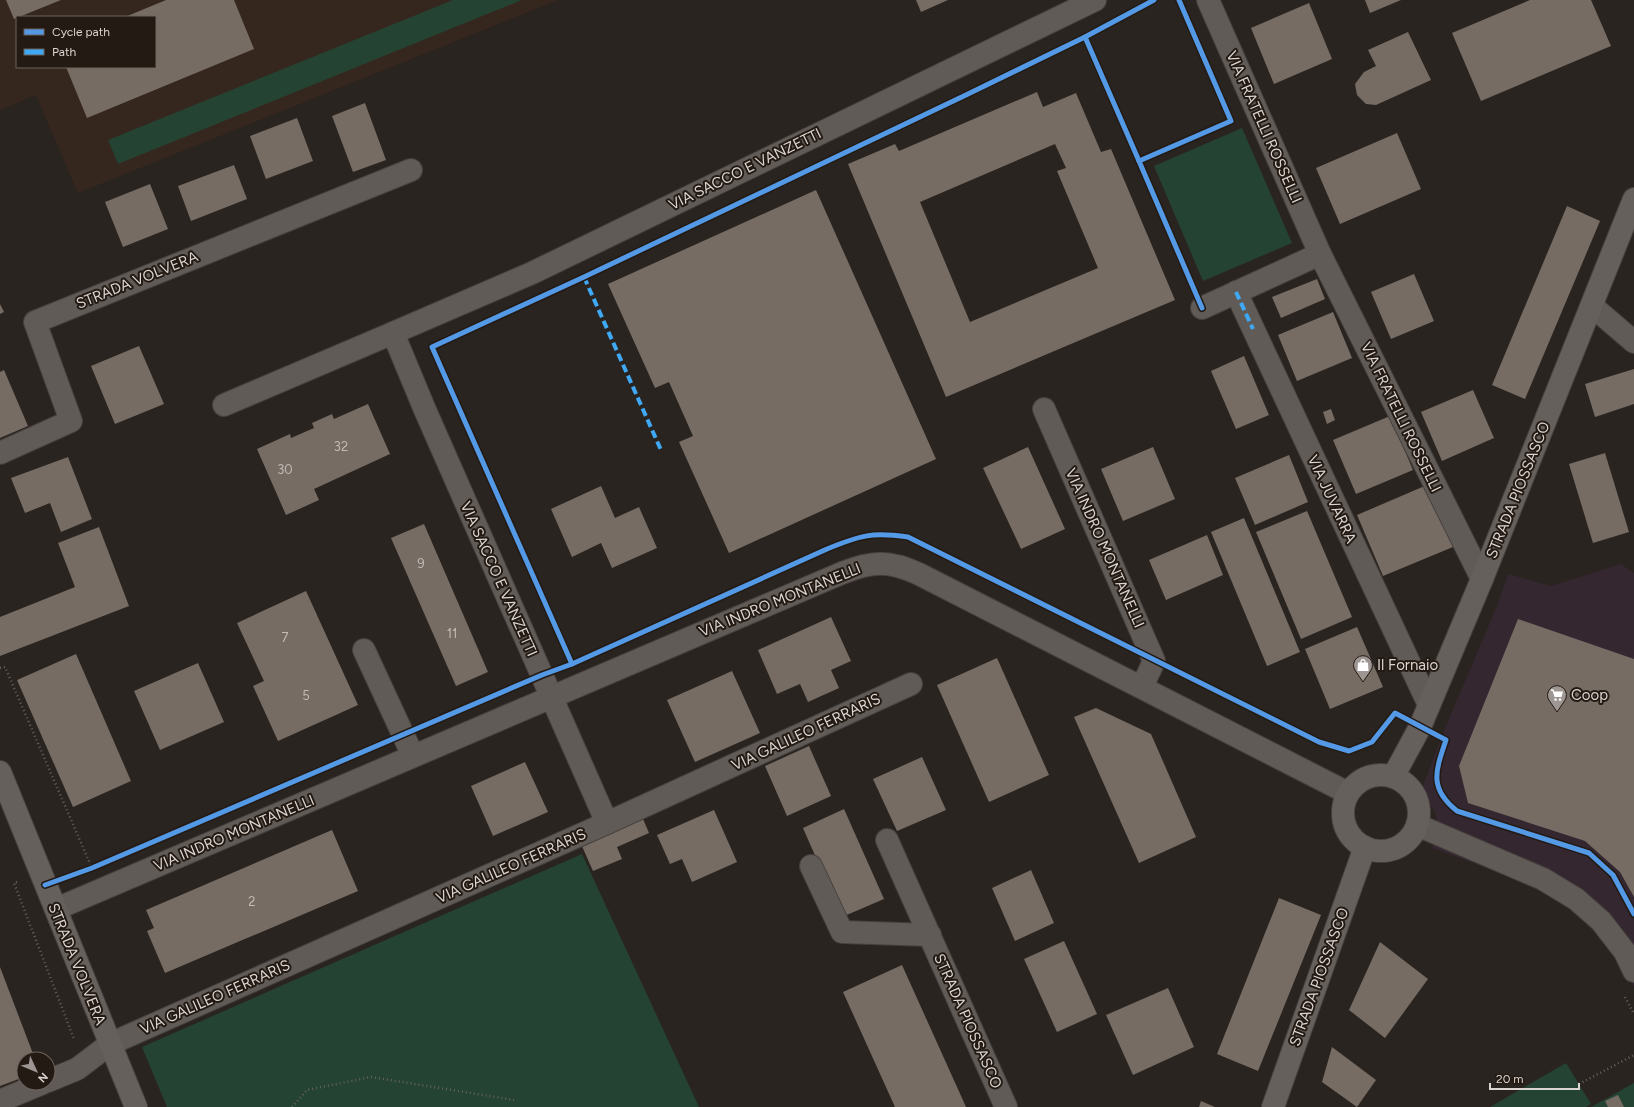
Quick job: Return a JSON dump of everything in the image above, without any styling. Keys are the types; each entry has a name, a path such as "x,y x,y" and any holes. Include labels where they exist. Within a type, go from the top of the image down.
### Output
{"street":[{"name":"VIA SACCO E VANZETTI","path":"224,405 394,334 532,273 1095,0"},
{"name":"VIA FRATELLI ROSSELLI","path":"1208,0 1320,254 1482,579"},
{"name":"STRADA VOLVERA","path":"0,453 71,421 35,322 411,170"},
{"name":"STRADA PIOSSASCO","path":"1393,777 1420,727 1482,579 1633,202"},
{"path":"1202,308 1320,254"},
{"name":"VIA JUVARRA","path":"1236,292 1429,705"},
{"path":"1592,306 1634,342"},
{"name":"VIA SACCO E VANZETTI","path":"394,334 425,410 607,823"},
{"name":"VIA INDRO MONTANELLI","path":"1044,409 1154,661 1142,687"},
{"name":"VIA INDRO MONTANELLI","path":"56,909 842,573 862,565 880,563 900,566 919,574 1348,793"},
{"path":"364,650 413,756"},
{"name":"VIA GALILEO FERRARIS","path":"110,1044 607,823 911,684"},
{"name":"STRADA VOLVERA","path":"0,772 136,1107"},
{"path":"1380,775 1393,777 1404,782 1412,790 1417,801 1419,813 1417,824 1411,836 1402,845 1384,850 1365,847 1355,840 1345,824 1344,805 1348,793 1357,784 1368,777 1380,775"},
{"path":"1417,824 1543,879 1576,899 1601,921 1625,952 1634,971"},
{"name":"STRADA PIOSSASCO","path":"887,840 1006,1107"},
{"name":"STRADA PIOSSASCO","path":"1273,1107 1365,847"},
{"name":"STRADA PIOSSASCO","path":"811,866 842,932 930,935"},
{"name":"STRADA VOLVERA","path":"56,1078 77,1069 110,1044"},
{"path":"0,1101 24,1091"}],"path":[{"path":"0,668 5,667 92,868"},
{"path":"19,882 14,883 80,1054 77,1069"},
{"path":"1579,1084 1634,1055"},
{"path":"292,1107 307,1090 371,1077 514,1100"}],"shaded area":[{"path":"0,0 558,0 78,193 36,95 0,110"},
{"path":"1621,564 1634,573 1634,986 1609,941 1570,905 1539,887 1432,848 1438,827 1435,812 1421,791 1443,733 1497,606 1508,574 1551,586"}],"green space":[{"path":"453,0 522,0 118,164 108,140"},
{"path":"1242,128 1292,243 1203,281 1154,166"},
{"path":"582,854 699,1107 167,1107 142,1047"},
{"path":"1566,1063 1591,1104 1586,1107 1490,1107"},
{"path":"1634,1083 1634,1107 1591,1107"}],"building":[{"path":"6,0 61,0 21,16 16,16 16,18 14,19"},
{"path":"166,0 234,0 254,49 87,118 66,68 156,68 156,16 127,16"},
{"path":"916,0 948,0 921,12"},
{"path":"1365,0 1401,0 1370,13"},
{"path":"1530,0 1591,0 1611,46 1481,101 1452,33"},
{"path":"1309,3 1332,59 1274,84 1251,28"},
{"path":"1408,32 1431,80 1376,105 1366,104 1357,95 1355,84 1364,72 1376,66 1368,50"},
{"path":"1037,92 1043,107 1076,93 1101,152 1111,149 1175,300 946,397 848,164 895,144 899,151","holes":["1055,144 1066,168 1057,171 1098,268 970,322 920,202"]},
{"path":"365,103 386,160 353,172 332,116"},
{"path":"297,118 313,161 266,179 250,136"},
{"path":"1397,133 1421,189 1340,224 1316,168"},
{"path":"234,165 247,199 191,221 178,186"},
{"path":"150,184 168,229 123,247 105,202"},
{"path":"816,190 936,459 729,553 679,442 693,436 669,382 655,388 608,284"},
{"path":"1567,206 1600,221 1525,399 1492,385"},
{"path":"1414,274 1434,321 1391,339 1371,292"},
{"path":"1317,279 1325,299 1281,318 1272,297"},
{"path":"0,304 4,312 0,314"},
{"path":"1333,312 1352,358 1297,381 1278,335"},
{"path":"139,346 164,404 115,424 91,366"},
{"path":"1244,356 1269,415 1236,429 1211,371"},
{"path":"1634,369 1634,404 1595,417 1585,384"},
{"path":"4,370 28,426 0,438 0,372"},
{"path":"1473,390 1494,438 1442,461 1421,412"},
{"path":"368,404 390,454 314,489 319,500 286,515 257,449 290,434 291,438 314,428 312,423 332,414 334,419"},
{"path":"1331,409 1335,420 1327,424 1323,412"},
{"path":"1390,416 1413,470 1356,494 1333,440"},
{"path":"1028,447 1065,529 1021,549 983,468"},
{"path":"1153,447 1175,499 1123,521 1101,469"},
{"path":"1605,453 1629,532 1593,543 1569,464"},
{"path":"1289,455 1308,502 1255,525 1235,478"},
{"path":"68,457 92,519 61,532 50,503 25,513 11,478"},
{"path":"1427,485 1453,547 1383,576 1357,515"},
{"path":"601,486 615,518 639,507 657,548 612,568 601,543 572,557 551,509"},
{"path":"1307,511 1352,617 1301,639 1256,532"},
{"path":"1244,518 1300,652 1267,666 1211,532"},
{"path":"424,524 488,672 456,686 391,538"},
{"path":"99,527 129,606 0,656 0,617 75,587 58,543"},
{"path":"1207,535 1223,575 1166,600 1149,560"},
{"path":"306,591 358,705 278,741 253,686 264,681 237,623"},
{"path":"831,617 851,661 831,670 839,688 808,702 800,684 777,694 758,650"},
{"name":"Coop","path":"1518,619 1634,659 1634,897 1620,872 1585,841 1468,803 1459,766"},
{"path":"1357,627 1383,687 1330,709 1305,649"},
{"path":"76,654 131,781 73,807 17,680"},
{"path":"997,658 1049,775 989,802 937,685"},
{"path":"198,663 224,722 160,750 134,691"},
{"path":"732,671 760,733 695,762 667,700"},
{"path":"1096,708 1151,734 1196,837 1139,863 1074,717"},
{"path":"809,746 831,796 787,816 765,766"},
{"path":"922,757 946,810 897,831 873,779"},
{"path":"525,762 548,812 493,836 471,786"},
{"path":"844,809 884,899 842,917 803,828"},
{"path":"714,810 737,862 692,882 682,859 670,864 657,835"},
{"path":"643,819 649,833 617,847 622,859 593,871 581,844"},
{"path":"332,830 358,891 165,973 147,931 154,928 146,910"},
{"path":"1031,870 1054,923 1015,941 992,888"},
{"path":"1279,898 1321,915 1258,1071 1217,1054"},
{"path":"1064,941 1097,1014 1057,1032 1024,959"},
{"path":"1380,942 1428,979 1385,1038 1349,1010"},
{"path":"902,965 966,1107 895,1107 843,992"},
{"path":"0,967 32,1051 16,1051 16,1080 0,1086"},
{"path":"1168,988 1194,1047 1133,1075 1106,1015"},
{"path":"1332,1047 1376,1080 1357,1107 1322,1082"},
{"path":"1618,1095 1624,1107 1608,1107 1605,1101"},
{"path":"1201,1101 1215,1107 1199,1107"}],"marked path":[{"path":"584,277 661,450"},
{"path":"1236,292 1253,329"}],"cycle path":[{"path":"572,664 432,347 584,277 968,94 1085,37 1154,0"},
{"path":"1179,0 1231,121 1139,161 1202,308"},
{"path":"1085,37 1139,161"},
{"path":"45,885 92,868 542,675 572,664 827,549 858,538 885,535 908,537 1319,742 1349,751 1372,742 1395,713 1446,740 1437,770 1438,786 1448,803 1457,811 1589,853 1613,875 1634,914"}],"place":[{"name":"Il Fornaio","path":"1363,682"},
{"name":"Coop","path":"1557,712"}]}
